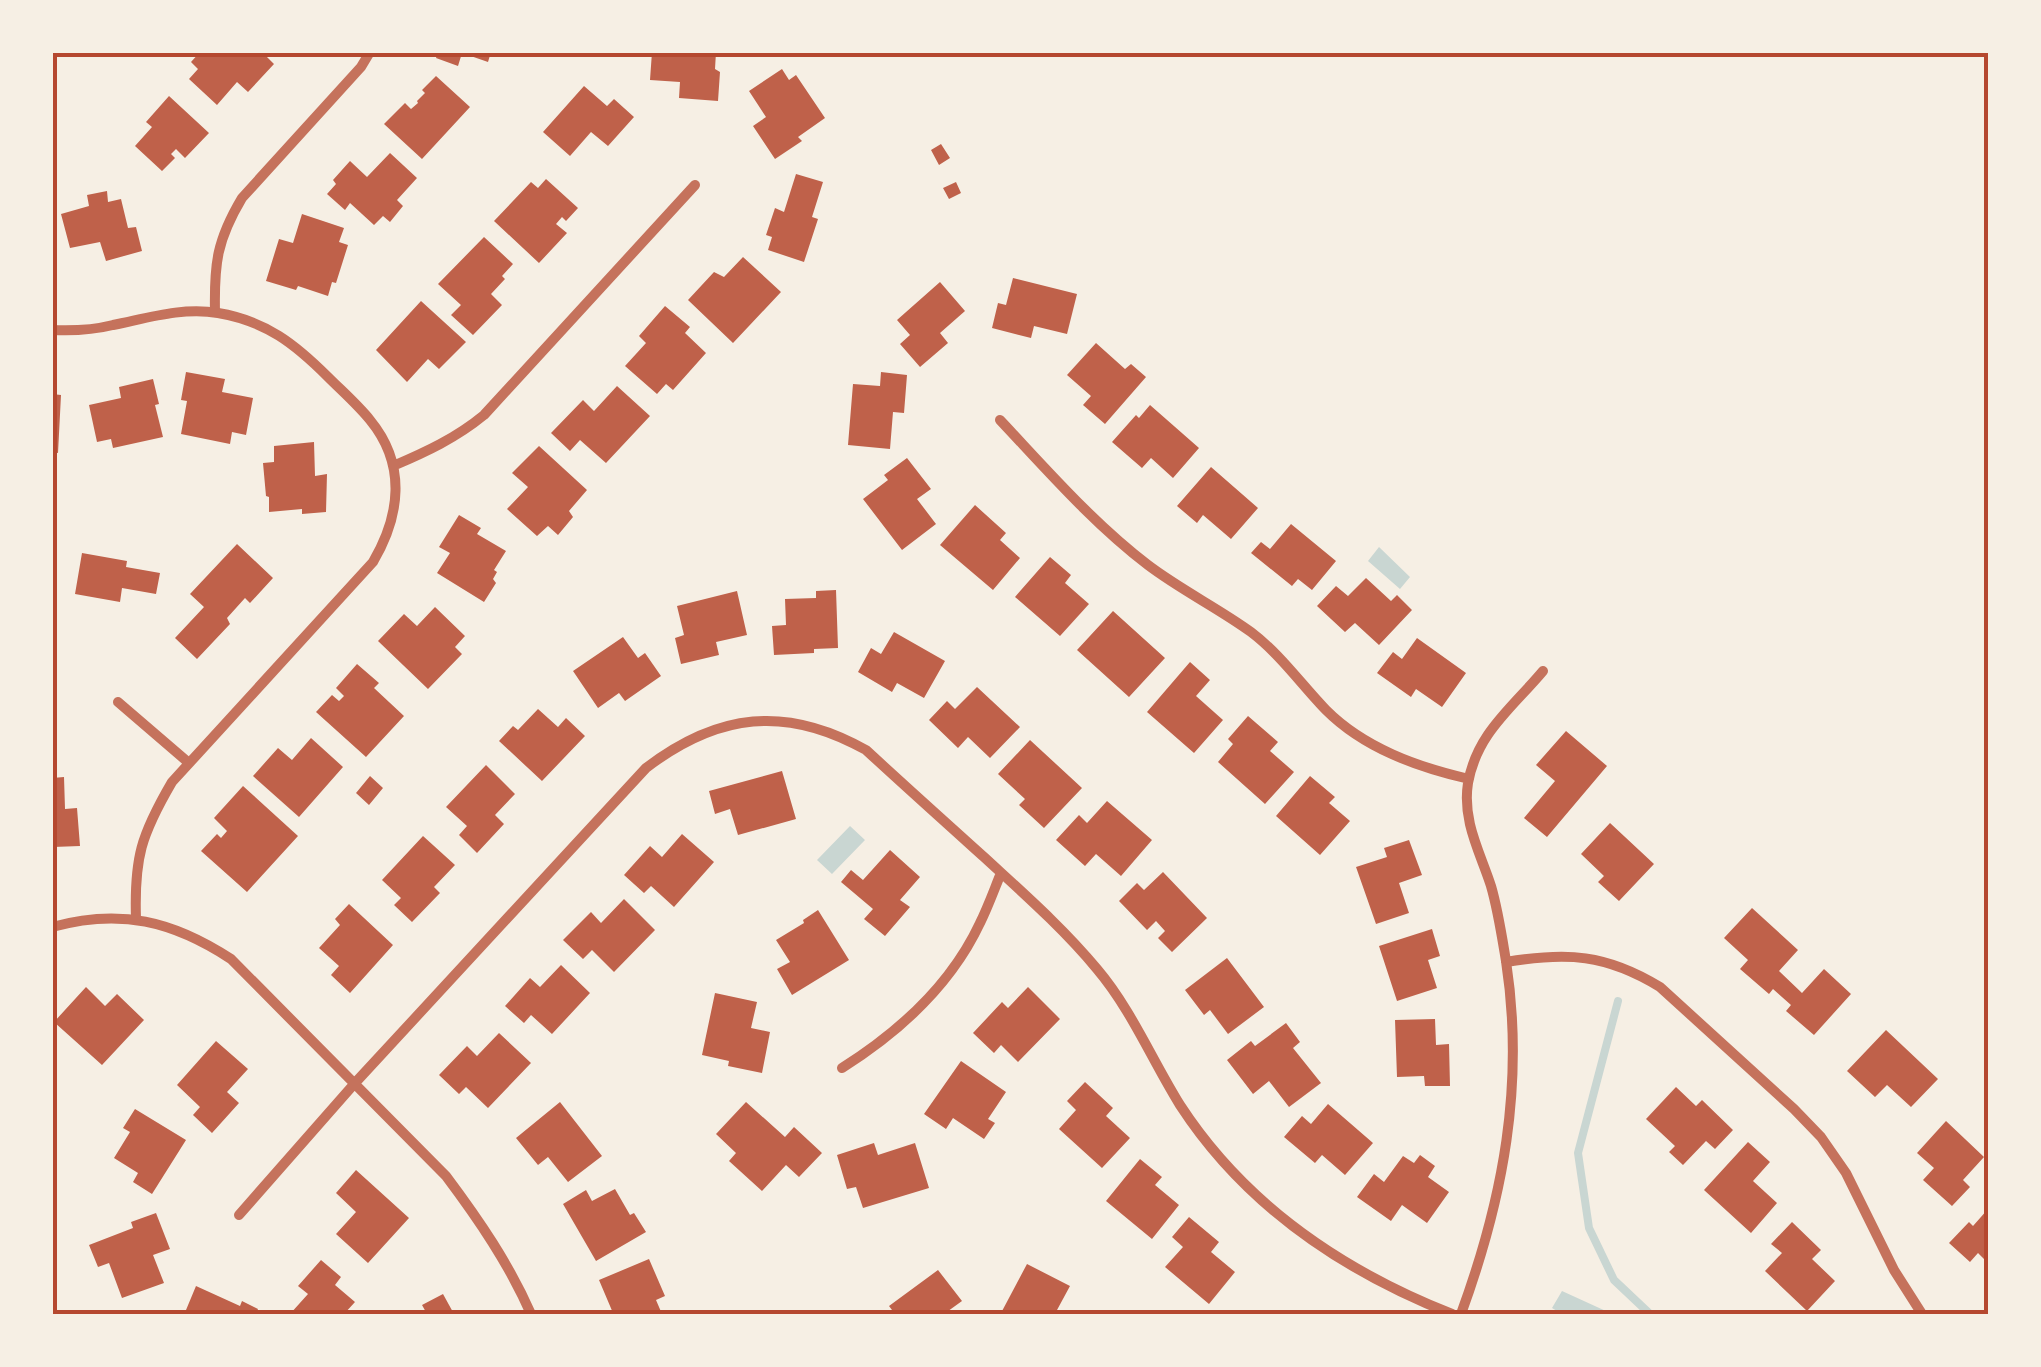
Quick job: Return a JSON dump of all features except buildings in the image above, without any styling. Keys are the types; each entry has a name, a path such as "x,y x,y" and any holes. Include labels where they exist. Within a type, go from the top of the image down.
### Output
{"street":[{"path":"215,312 214,275 218,247 228,221 242,198 361,67 370,52"},
{"path":"393,466 435,448 484,415 695,185"},
{"path":"52,330 110,326 179,312 215,312 270,329 298,347 373,423 384,442 396,484 395,512 387,538 373,562 172,782 150,820 139,851 136,920"},
{"path":"1000,420 1111,534 1151,567 1250,632 1279,657 1330,714 1394,756 1469,780"},
{"path":"1461,1314 1483,1255 1499,1191 1513,1071 1506,962 1492,888 1472,836 1466,800 1476,757 1488,733 1543,671"},
{"path":"118,702 189,763"},
{"path":"238,1215 355,1082 646,768 672,748 702,733 766,720 816,727 866,750 1070,936 1102,974 1183,1109 1217,1153 1259,1197 1346,1264 1399,1293 1452,1314"},
{"path":"842,1068 902,1025 933,994 979,926 1002,873"},
{"path":"52,927 108,918 136,920 172,928 203,941 230,959 446,1176 502,1257 531,1314"},
{"path":"1506,962 1540,956 1584,957 1637,973 1660,987 1821,1138 1846,1174 1894,1270 1922,1314"}],"shaded area":[{"path":"1379,547 1410,577 1400,589 1368,561"},
{"path":"850,826 865,840 832,874 817,860"},
{"path":"1562,1291 1608,1312 1562,1314 1552,1308"}],"waterway":[{"path":"1618,1001 1578,1153 1589,1228 1614,1280 1650,1314"}]}
